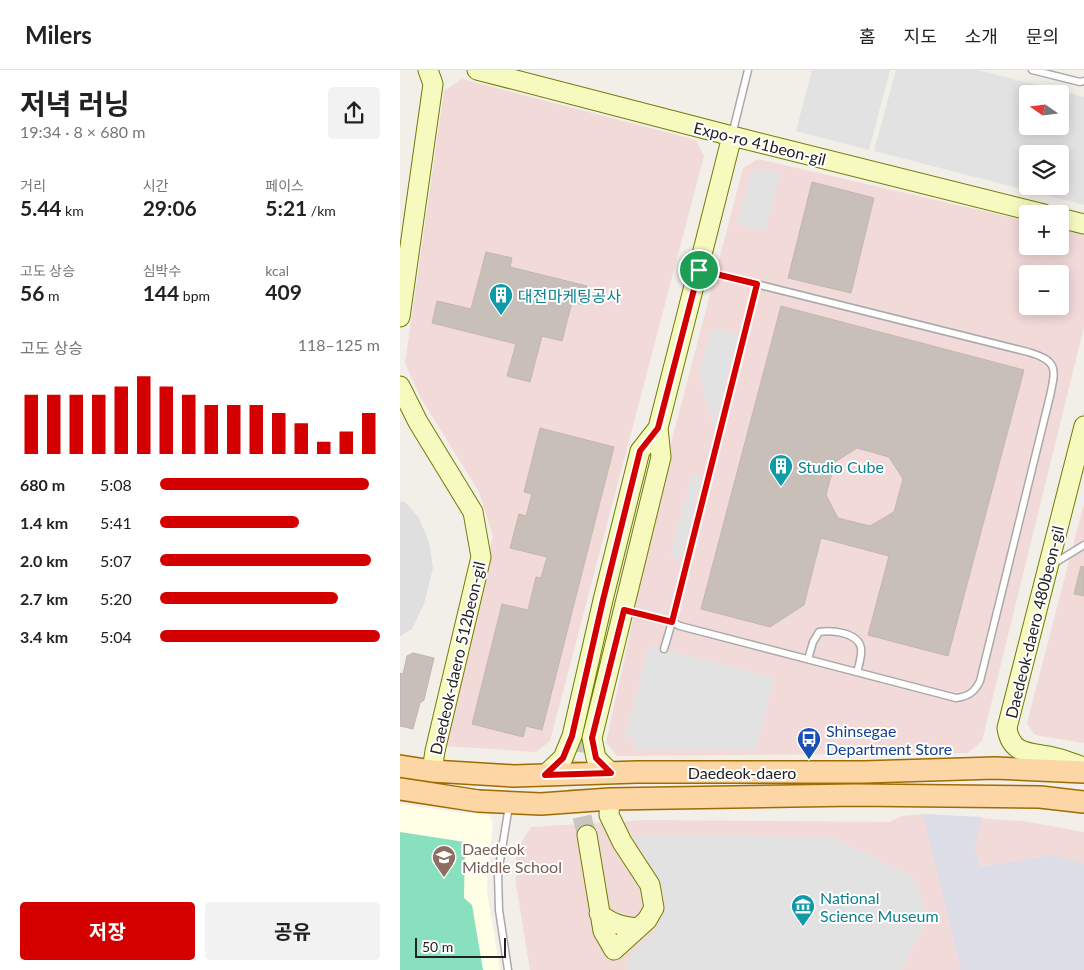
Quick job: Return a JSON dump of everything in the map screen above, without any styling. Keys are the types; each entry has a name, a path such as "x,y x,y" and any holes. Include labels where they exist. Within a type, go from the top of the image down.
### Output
{"main road":[{"name":"Daedeok-daero","path":"400,766 514,776 611,773 864,772 995,768 1084,772"},
{"name":"Daedeok-daero","path":"400,789 478,801 541,804 610,799 855,795 975,795 1040,797 1084,802"}],"street":[{"path":"400,317 432,84 428,70"},
{"name":"Expo-ro 41beon-gil","path":"477,70 1019,208"},
{"path":"611,773 596,758 592,738 606,641 732,136"},
{"path":"1069,220 1084,224"},
{"name":"Daedeok-daero 512beon-gil","path":"400,386 418,422 473,512 481,557 437,741 432,770"},
{"name":"Daedeok-daero 480beon-gil","path":"1084,426 1007,728 1008,739 1017,748 1031,754 1054,757 1084,768"},
{"path":"545,775 563,758 606,641 624,610 661,457 658,428"},
{"path":"588,835 599,913 603,930 614,950 647,920 654,908 650,885 622,842 609,816 610,799"},
{"path":"599,913 618,925 637,928"}],"lane":[{"path":"732,136 748,70"},
{"path":"1032,70 1080,82 1084,81"},
{"path":"624,610 956,698 969,695 980,681 1055,374 1050,360 1028,352 699,270"},
{"path":"664,649 757,284"},
{"path":"1048,567 1083,546"},
{"path":"808,660 818,632 829,631 852,636 861,647 861,657 857,672"},
{"path":"508,970 500,910 498,873 510,802"}],"shaded area":[{"path":"812,70 890,70 869,150 796,131"},
{"path":"896,70 978,70 1037,85 1019,85 1019,135 1069,135 1069,93 1084,97 1084,205 1045,195 1069,195 1069,145 1019,145 1019,188 874,151"},
{"path":"462,79 696,140 704,156 550,741 536,752 445,746 443,734 493,536 479,492 419,395 405,363 444,91"},
{"path":"758,159 1019,219 1019,255 1069,255 1069,231 1084,234 1084,327 982,741 968,753 617,756 606,742 637,601 634,585 743,168"},
{"path":"762,168 780,172 765,231 737,224 751,172"},
{"path":"711,328 738,335 714,428 699,375"},
{"path":"691,474 702,477 681,559 670,556"},
{"path":"400,501 405,502 419,518 429,542 433,568 424,604 412,629 400,636"},
{"path":"1084,503 1084,743 1035,735 1027,723"},
{"path":"649,646 774,678 756,750 635,750 636,739 625,737"},
{"name":"Daedeok Middle School","path":"400,804 462,813 489,814 493,824 487,891 500,970 400,970"},
{"name":"National Science Museum","path":"923,814 1023,821 1084,832 1084,970 530,970 516,884 516,851 531,827 647,820 889,822 902,816"},
{"path":"923,814 982,817 974,849 981,867 1054,855 1084,864 1084,970 961,970"},
{"path":"632,835 832,837 916,878 927,920 901,970 628,970 628,962 632,952 659,928 666,902 662,884"}],"green space":[{"name":"Daedeok Middle School","path":"400,832 465,842 464,898 472,905 483,970 400,970"}],"building":[{"path":"812,182 874,198 851,293 788,278"},
{"name":"대전마케팅공사","path":"486,252 512,258 510,267 587,286 583,305 572,302 562,341 542,336 530,382 507,376 516,344 432,323 437,301 471,309"},
{"name":"Studio Cube","path":"781,306 1024,370 948,656 868,635 889,556 821,538 804,605 770,627 701,609","holes":["857,448 889,457 903,479 894,512 870,526 838,518 826,495 835,462"]},
{"path":"540,428 614,447 542,730 526,726 523,737 472,724 502,604 528,610 536,577 541,578 547,557 510,548 519,514 526,516 532,494 524,492"},
{"path":"1081,566 1084,567 1084,596 1074,594"},
{"path":"413,653 434,658 424,700 420,703 413,729 400,726 400,673 403,674 407,656"}],"tunnel":[{"path":"587,835 579,802 578,774 579,760 589,713"}],"place":[{"name":"대전마케팅공사","path":"501,316"},
{"name":"Studio Cube","path":"781,487"},
{"name":"Shinsegae Department Store","path":"809,760"},
{"name":"Daedeok Middle School","path":"444,878"},
{"name":"National Science Museum","path":"803,927"}],"route":[{"path":"699,270 757,284 672,622 624,610 592,738 596,758 611,773 545,775 563,758 572,736 640,451 658,428 699,270"}]}
